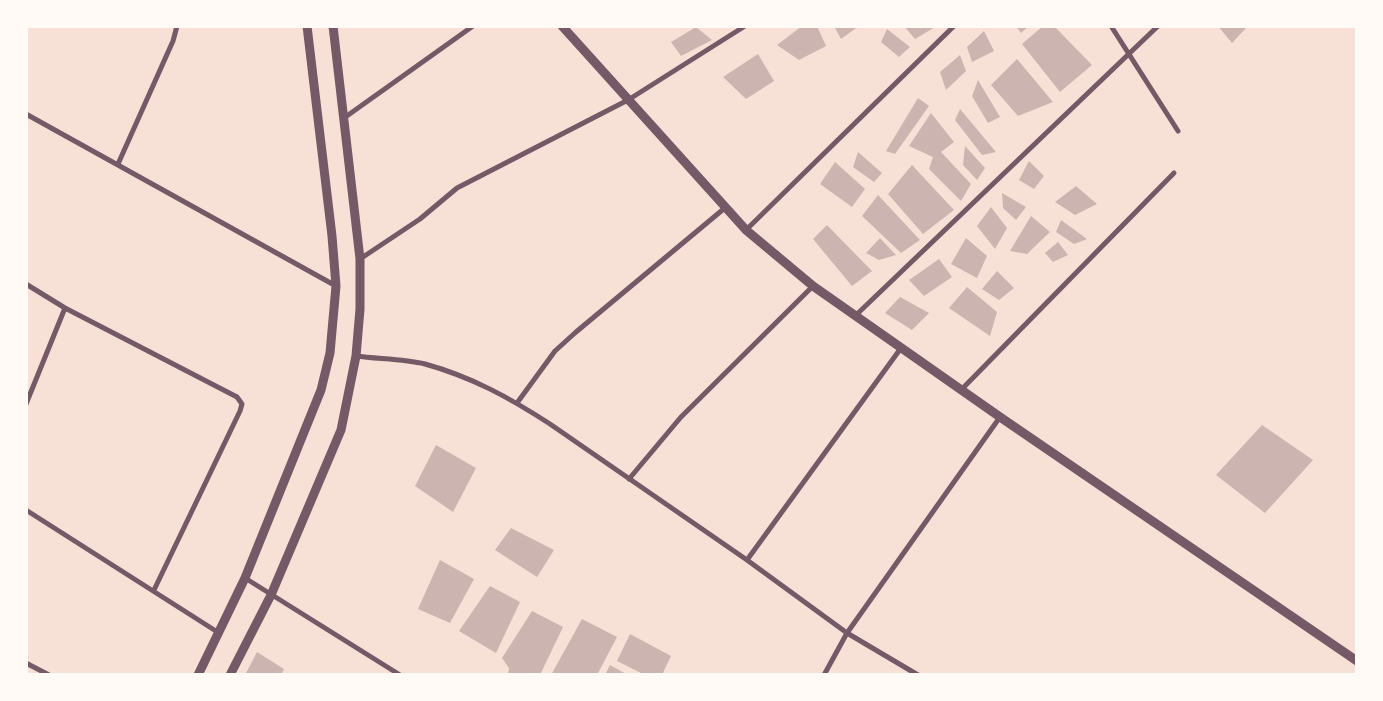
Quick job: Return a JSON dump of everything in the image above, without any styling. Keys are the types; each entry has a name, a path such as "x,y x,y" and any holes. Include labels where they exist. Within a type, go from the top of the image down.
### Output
{"street":[{"path":"118,164 173,41 177,26"},
{"path":"198,675 245,578 321,390 330,352 336,286 332,236 307,26"},
{"path":"230,675 271,595 341,430 356,356 360,309 360,259 333,26"},
{"path":"344,118 473,26"},
{"path":"562,26 746,230 813,286 1000,417 1357,661"},
{"path":"360,259 420,219 457,188 628,100 745,26"},
{"path":"746,230 954,26"},
{"path":"1111,26 1178,131"},
{"path":"855,316 1158,26"},
{"path":"26,114 336,286"},
{"path":"961,390 1174,173"},
{"path":"517,403 555,351 726,207"},
{"path":"26,284 65,308 237,398 242,404 154,590"},
{"path":"629,479 681,417 813,286"},
{"path":"26,404 65,308"},
{"path":"747,560 901,348"},
{"path":"356,356 423,364 473,380 517,403 747,560 847,633 918,675"},
{"path":"824,675 847,633 1000,417"},
{"path":"26,510 219,633"},
{"path":"245,578 400,675"},
{"path":"26,663 49,675"}],"building":[{"path":"802,26 817,26 826,46 799,60 777,45"},
{"path":"834,26 859,26 841,39"},
{"path":"904,26 937,26 915,39"},
{"path":"1016,26 1029,26 1021,33"},
{"path":"1043,26 1054,26 1092,65 1060,92 1022,44"},
{"path":"1218,26 1248,26 1232,43"},
{"path":"696,27 712,40 681,56 671,42"},
{"path":"887,29 910,47 899,57 881,42"},
{"path":"984,31 994,51 972,62 967,47"},
{"path":"758,54 774,81 746,99 723,77"},
{"path":"960,55 966,71 946,90 940,72"},
{"path":"1017,59 1053,102 1018,116 991,85"},
{"path":"978,80 1000,117 988,123 972,96"},
{"path":"918,98 929,106 895,154 886,151"},
{"path":"960,109 996,152 982,155 955,120"},
{"path":"931,113 954,142 941,152 971,184 961,201 929,169 933,157 909,146"},
{"path":"965,146 985,168 977,180 963,165"},
{"path":"858,152 882,173 874,182 853,167"},
{"path":"1029,161 1044,176 1034,189 1019,180"},
{"path":"835,162 865,189 852,207 820,184"},
{"path":"912,165 954,210 923,234 888,194"},
{"path":"1076,186 1097,204 1075,215 1055,202"},
{"path":"1002,193 1026,207 1016,220 1003,208"},
{"path":"878,195 920,240 901,253 862,216"},
{"path":"991,207 1007,228 995,249 977,226"},
{"path":"1031,216 1050,232 1027,254 1010,251"},
{"path":"1061,220 1087,239 1074,244 1056,232"},
{"path":"827,225 872,271 852,286 813,239"},
{"path":"880,238 896,255 879,260 866,253"},
{"path":"966,238 987,256 977,278 951,264"},
{"path":"1058,242 1068,255 1053,262 1045,253"},
{"path":"939,259 952,277 924,296 909,280"},
{"path":"997,271 1014,288 999,300 982,289"},
{"path":"967,287 997,312 990,336 949,308"},
{"path":"900,297 929,313 912,330 885,313"},
{"path":"1262,425 1313,460 1265,513 1216,475"},
{"path":"436,445 476,468 453,512 415,486"},
{"path":"511,528 554,550 537,577 495,550"},
{"path":"440,560 474,579 450,623 418,609"},
{"path":"490,586 520,602 496,653 459,631"},
{"path":"532,611 563,627 540,675 508,675 509,668 502,658"},
{"path":"582,619 617,637 597,675 551,675"},
{"path":"630,634 671,656 662,675 645,675 617,661"},
{"path":"257,652 284,669 281,675 245,675"},
{"path":"610,665 628,675 605,675"}]}
